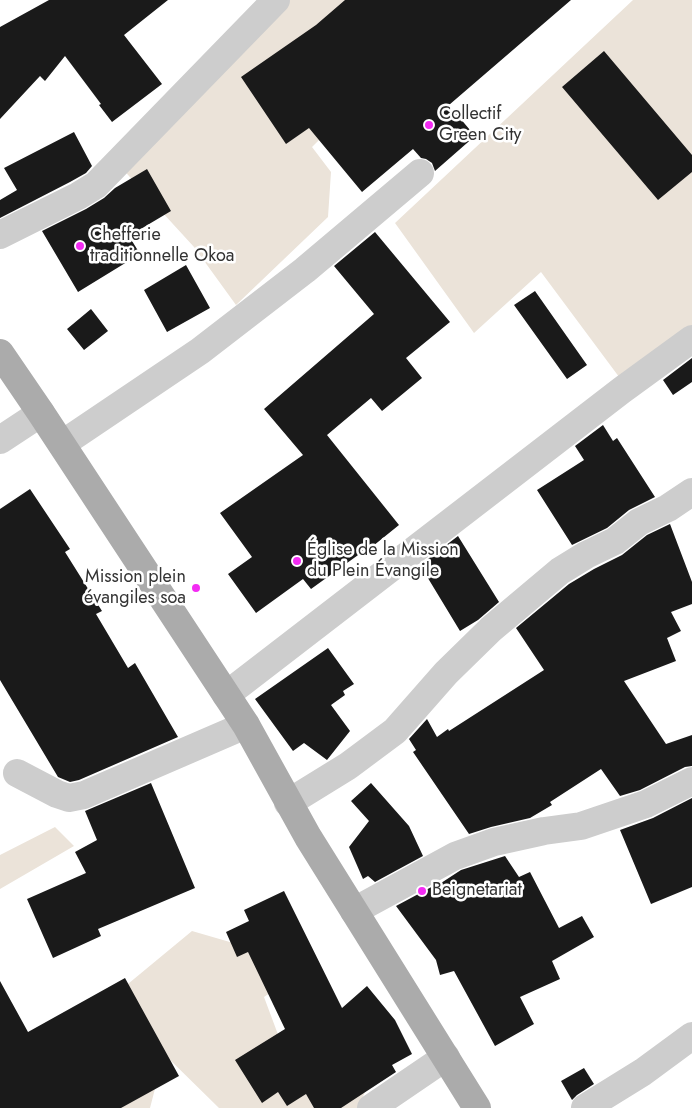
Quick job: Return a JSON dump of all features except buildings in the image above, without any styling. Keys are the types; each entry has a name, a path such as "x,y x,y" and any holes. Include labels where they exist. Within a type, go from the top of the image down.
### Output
{"main road":[{"path":"0,353 62,444 246,725 288,803 477,1108"}],"street":[{"path":"0,234 78,196 96,185 276,0"},
{"path":"62,444 200,352 305,270 420,173"},
{"path":"226,695 622,390 692,339"},
{"path":"0,440 41,413"},
{"path":"288,803 348,766 395,731 446,673 491,629 560,571 586,555 615,541 639,522 668,508 692,492"},
{"path":"17,773 58,794 70,798 84,795 246,725"},
{"path":"354,911 455,856 502,840 544,831 581,826 646,804 692,781"},
{"path":"585,1108 643,1072 692,1036"},
{"path":"371,1108 446,1057"}],"shaded area":[{"path":"273,0 460,0 312,147 331,172 328,217 236,305 194,247 118,164"},
{"path":"633,0 692,0 692,338 628,389 541,272 474,333 395,223"},
{"path":"55,827 74,846 0,889 0,855"},
{"path":"192,931 271,954 316,961 264,997 289,1064 382,1053 358,1108 219,1108 164,1054 150,1108 0,1108 0,1023 36,1060"}],"place":[{"name":"Collectif Green City","path":"429,125"},
{"name":"Chefferie traditionnelle Okoa","path":"80,246"},
{"name":"Église de la Mission du Plein Évangile","path":"297,561"},
{"name":"Mission plein évangiles soa","path":"196,588"},
{"name":"Beignetariat","path":"422,891"}]}
